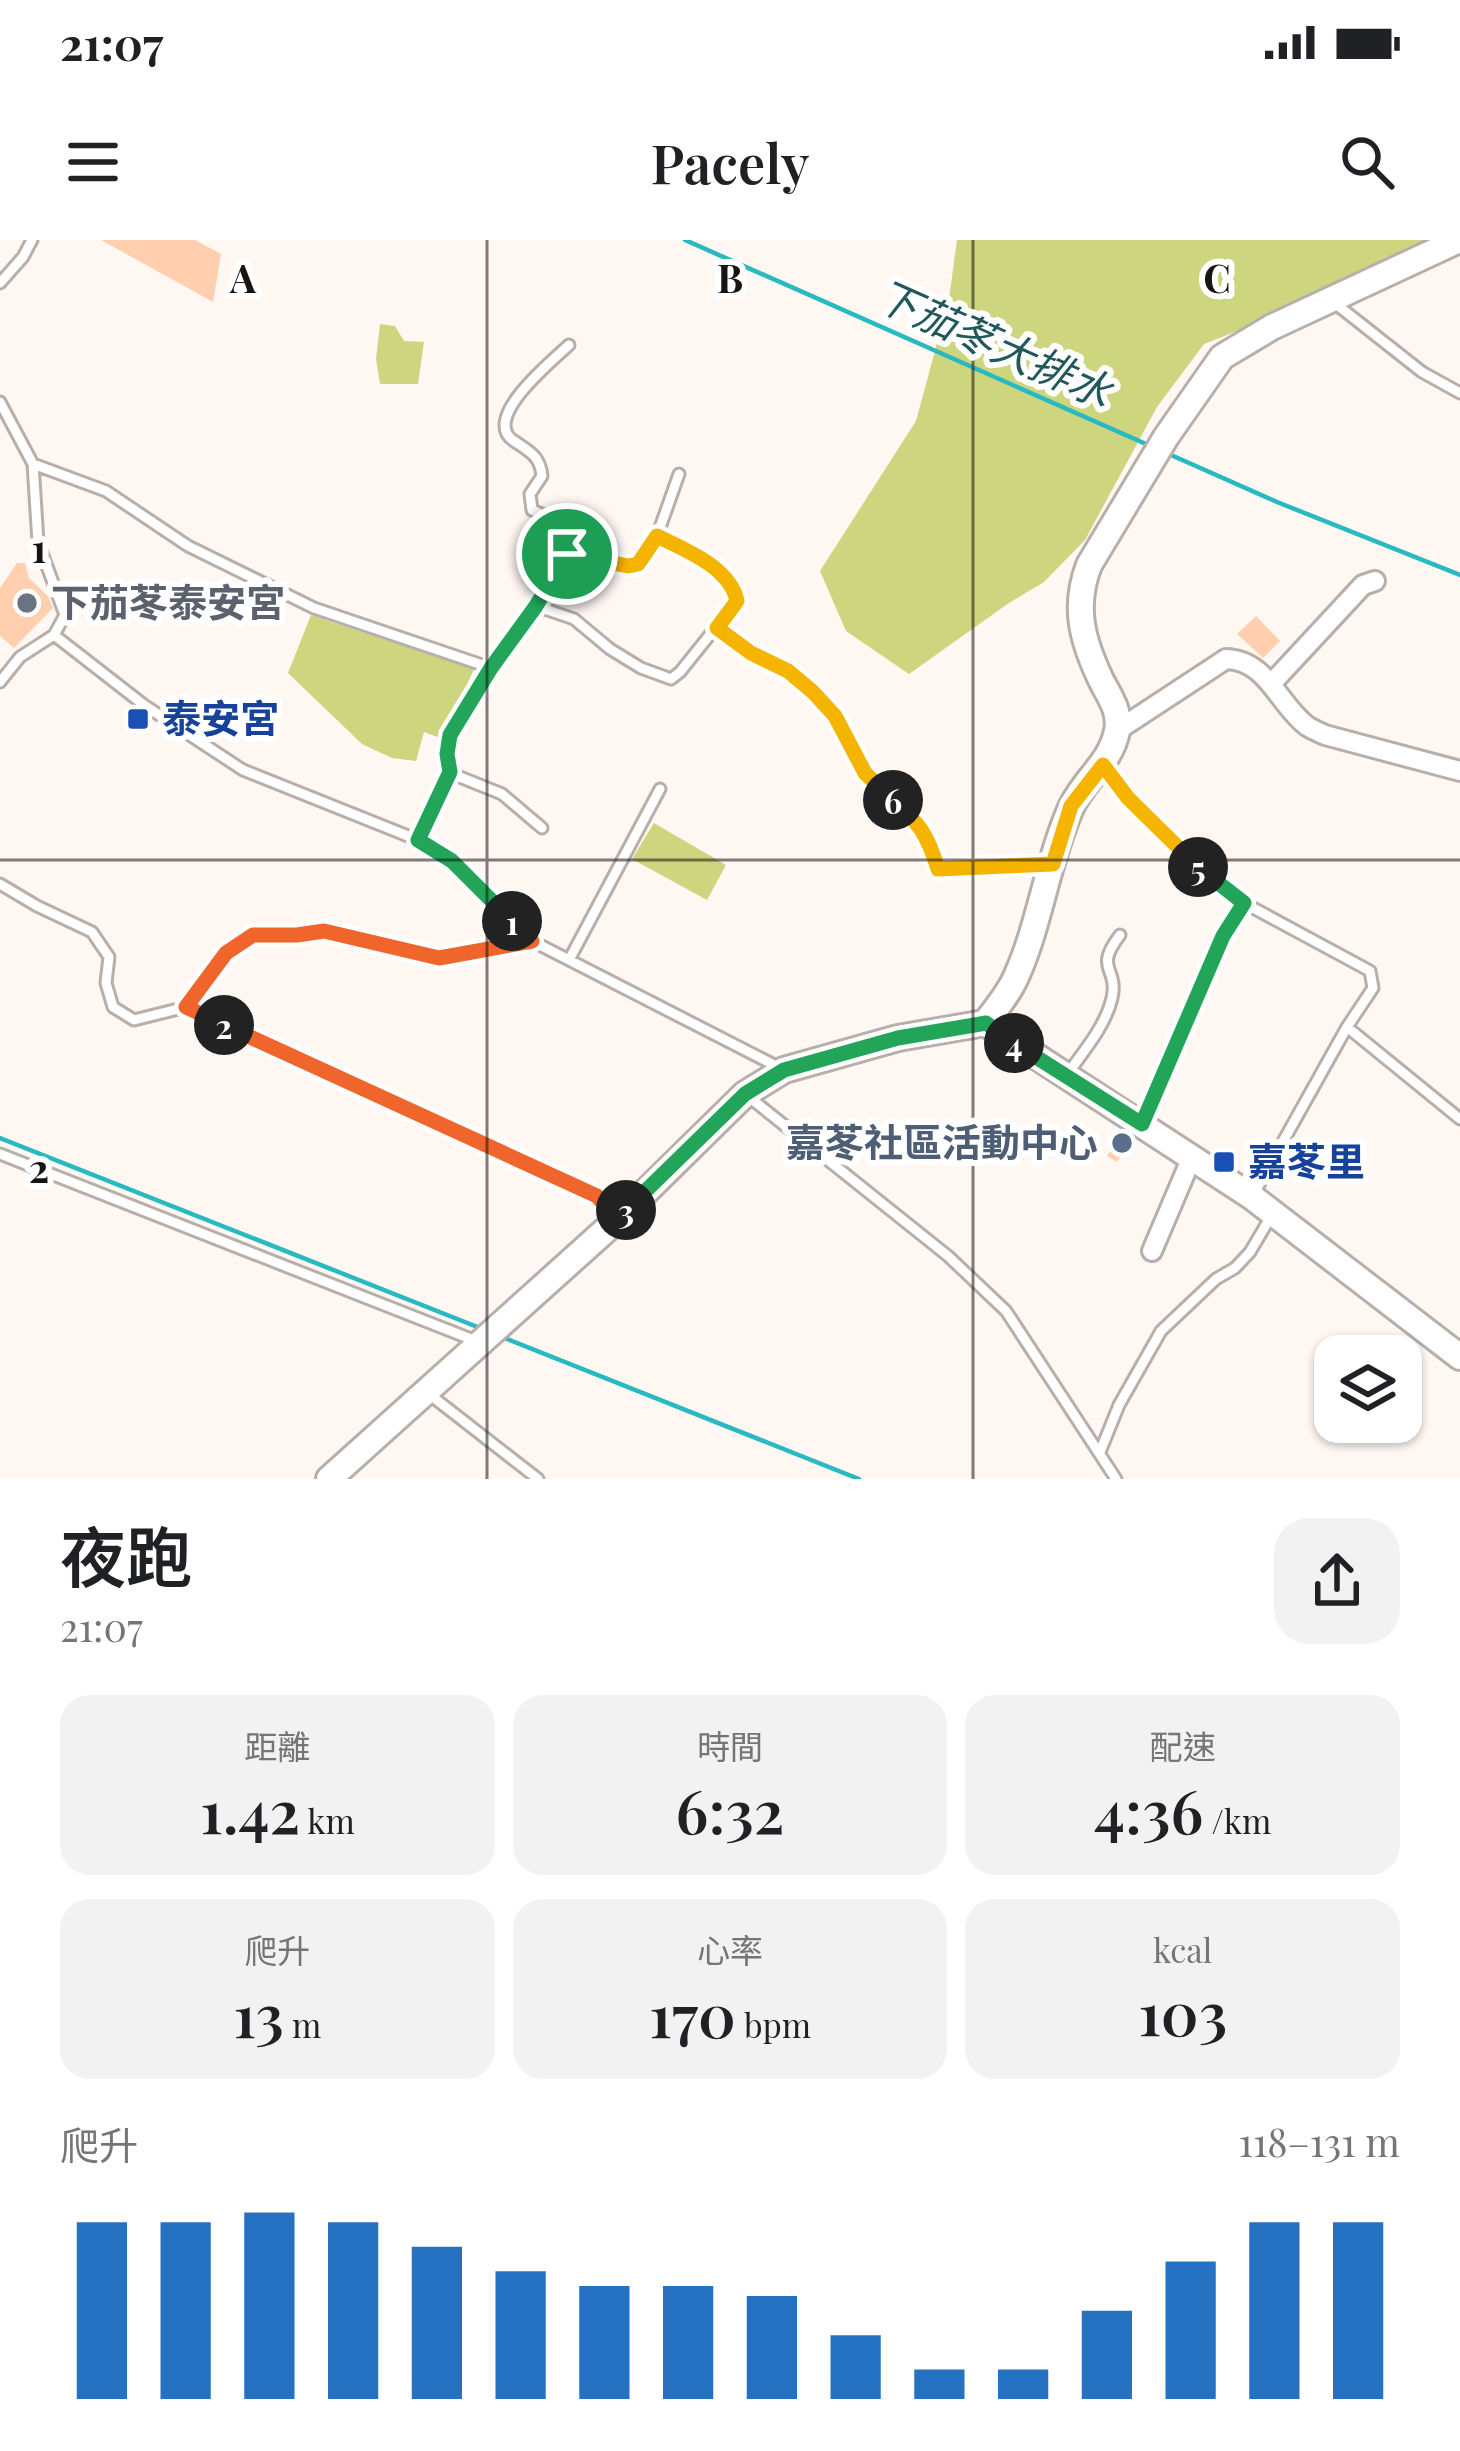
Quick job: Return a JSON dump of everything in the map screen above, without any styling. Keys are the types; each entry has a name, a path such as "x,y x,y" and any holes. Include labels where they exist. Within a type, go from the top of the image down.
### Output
{"street":[{"path":"986,1023 1016,979 1071,806 1103,765 1118,730 1116,707 1081,632 1081,585 1166,437 1222,357 1272,327 1460,240"},
{"path":"1272,682 1364,585 1376,581"},
{"path":"1118,730 1226,659 1241,660 1272,682 1275,692 1306,725 1325,735 1460,770"},
{"path":"329,1479 617,1219 745,1094 784,1070 898,1038 986,1023 1252,1197 1458,1349"},
{"path":"1152,1250 1192,1156"}],"lane":[{"path":"0,283 32,240"},
{"path":"1332,301 1421,372 1460,393"},
{"path":"418,840 450,772 450,735 574,540 567,525 532,510 530,494 542,476 540,462 526,447 509,439 505,430 507,412 569,345"},
{"path":"0,402 33,464 38,542 65,615 54,635 20,657 0,682"},
{"path":"33,464 106,491 188,545 314,608 491,668"},
{"path":"567,554 638,564 657,536 679,474"},
{"path":"536,606 574,619 610,649 670,679 737,601 734,586 700,557 657,536"},
{"path":"717,628 751,653 788,671 813,692 835,716 865,773 928,837 938,869 1053,864"},
{"path":"54,635 144,705 243,770 418,840 452,861 532,941 784,1070"},
{"path":"1103,765 1128,798 1195,864 1244,903 1370,971 1373,988 1252,1197"},
{"path":"450,772 502,794 542,828"},
{"path":"569,960 660,789"},
{"path":"0,884 92,932 109,957 106,983 113,1007 134,1020 186,1007 597,1196 617,1219"},
{"path":"1142,1124 1223,936 1244,903"},
{"path":"186,1007 226,953 253,935 324,931 439,958 532,941"},
{"path":"1065,1078 1112,1001 1107,952 1120,935"},
{"path":"1347,1028 1460,1119"},
{"path":"745,1094 948,1256 1006,1311 1116,1479"},
{"path":"0,1154 489,1335"},
{"path":"1100,1452 1119,1405 1161,1331 1235,1268 1274,1213"},
{"path":"427,1392 538,1479"}],"green space":[{"path":"957,240 1460,243 1204,344 1157,407 1085,540 1044,582 909,674 846,631 820,571 916,421 949,299"},
{"path":"380,324 395,326 404,341 424,342 418,384 380,384 376,359"},
{"path":"311,615 474,669 443,739 424,732 416,761 392,758 362,744 288,673"},
{"path":"654,823 726,865 707,900 632,859"}],"building":[{"path":"101,240 195,240 221,254 213,302"},
{"name":"下茄苳泰安宮","path":"17,563 25,563 29,578 53,608 14,648 0,636 0,588"},
{"path":"1256,616 1280,641 1263,658 1237,634"},
{"name":"嘉苳社區活動中心","path":"1123,1132 1132,1138 1117,1162 1107,1156"}],"waterway":[{"name":"下茄苳大排水","path":"685,240 1146,444"},
{"name":"下茄苳大排水","path":"1171,455 1460,575"},
{"path":"0,1138 480,1328"},
{"path":"502,1337 859,1479"}],"place":[{"name":"下茄苳泰安宮","path":"27,603"},
{"name":"泰安宮","path":"138,719"},
{"name":"嘉苳社區活動中心","path":"1122,1143"},
{"name":"嘉苳里","path":"1224,1162"}],"route":[{"path":"657,536 700,557 734,586 737,601 717,628 751,653 788,671 813,692 835,716 865,773 928,837 938,869 1053,864 1071,806 1103,765 1128,798 1195,864 1244,903 1223,936 1142,1124 986,1023 898,1038 784,1070 745,1094 617,1219 597,1196 186,1007 226,953 253,935 324,931 439,958 532,941 452,861 418,840 450,772 450,735 567,554 638,564 657,536"}]}
